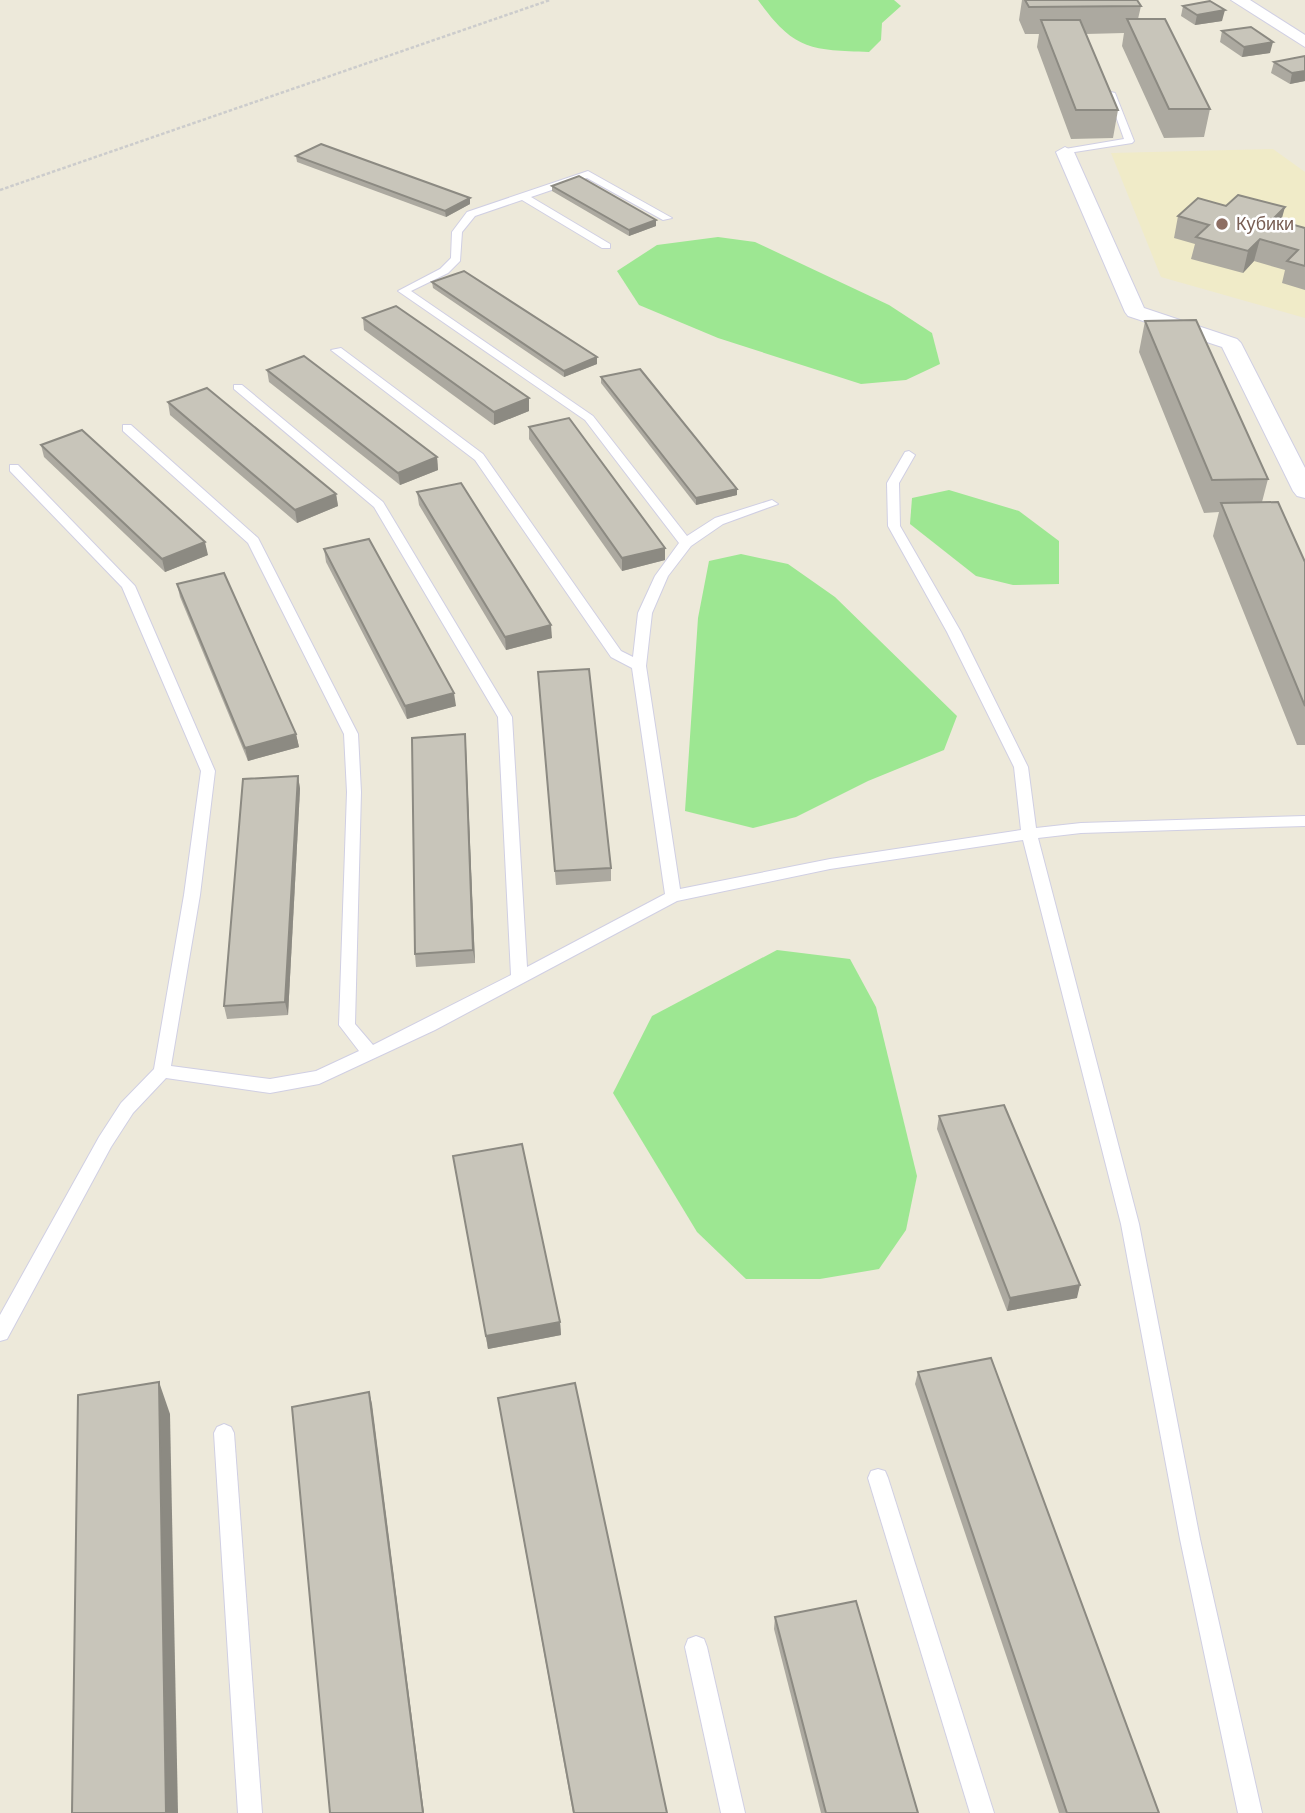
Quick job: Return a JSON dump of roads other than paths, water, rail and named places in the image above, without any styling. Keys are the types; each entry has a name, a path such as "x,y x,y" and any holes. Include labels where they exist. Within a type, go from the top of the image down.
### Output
{"street":[{"path":"1240,0 1305,42"},
{"path":"1065,152 1135,312 1230,343 1305,491"}],"lane":[{"path":"1065,152 1129,141 1105,80"},
{"path":"667,218 588,174 471,214 457,232 456,259 444,271 403,291 589,418 686,542"},
{"path":"523,197 606,246"},
{"path":"337,350 479,457 616,654 639,666"},
{"path":"238,387 379,505 505,717 519,977"},
{"path":"127,428 253,541 351,734 354,792 347,1025 371,1054"},
{"path":"909,455 893,483 894,526 954,632 1021,767 1028,834 1130,1224 1190,1539 1250,1813"},
{"path":"3,1325 105,1142 127,1108 162,1071 192,895 208,771 128,586 14,468"},
{"path":"673,896 639,666 645,613 662,576 686,542 719,521 772,504"},
{"path":"162,1071 270,1086 319,1077 371,1054 673,896 830,863 1028,834 1082,828 1305,821"},
{"path":"224,1433 250,1813"},
{"path":"878,1478 982,1813"},
{"path":"696,1647 733,1813"}],"place":[{"name":"Кубики","path":"1222,224"}]}
